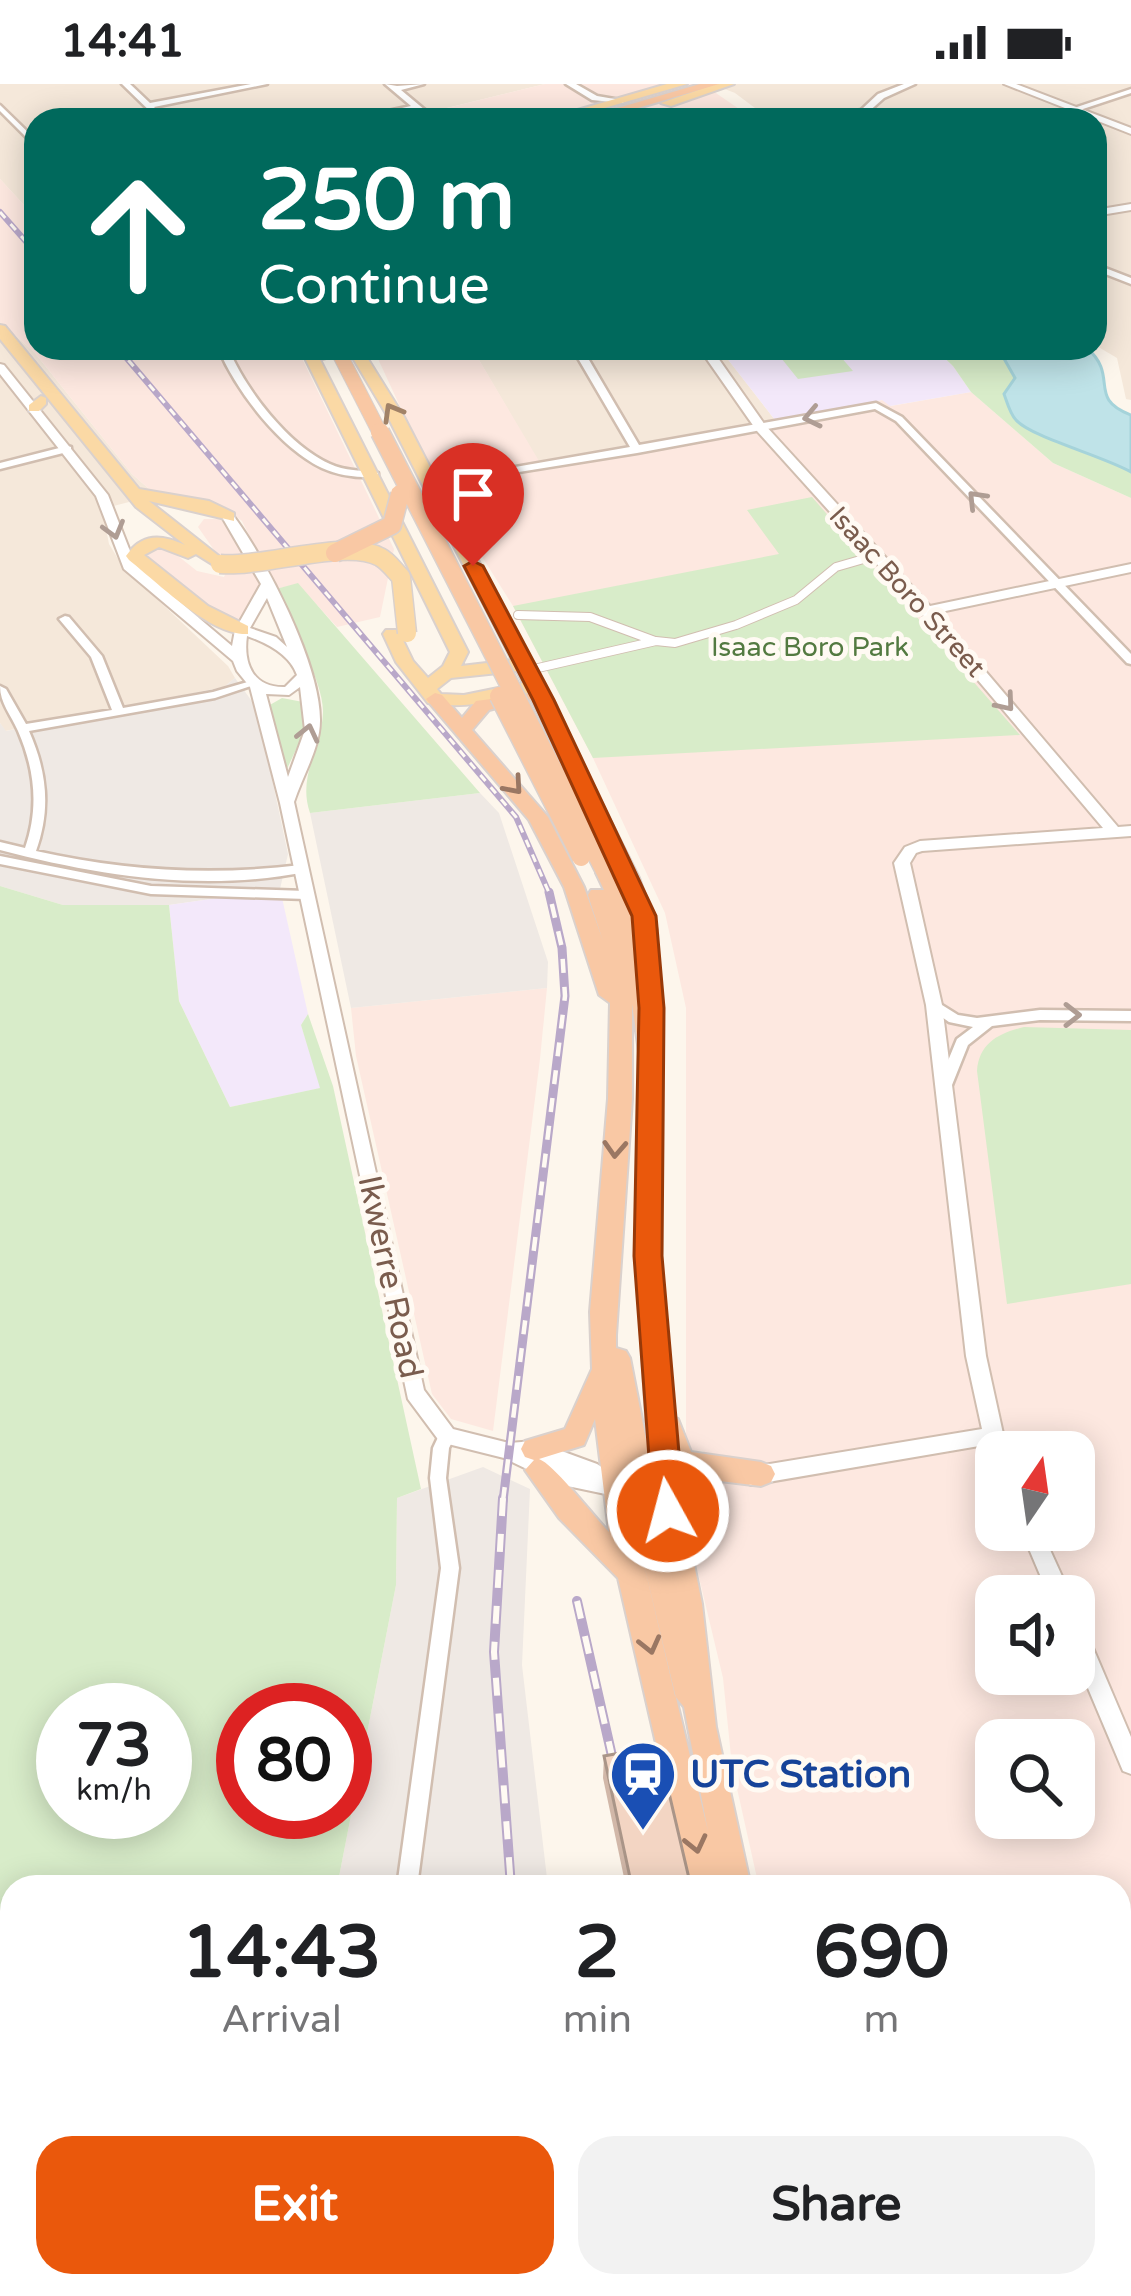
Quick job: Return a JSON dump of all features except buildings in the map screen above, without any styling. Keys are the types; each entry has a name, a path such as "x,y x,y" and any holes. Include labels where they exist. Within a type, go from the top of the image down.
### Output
{"highway":[{"path":"610,108 713,84"},
{"path":"610,108 697,88"},
{"path":"339,360 385,487 598,874 631,923 651,1058"},
{"path":"341,360 598,874 612,923 620,1033 602,1310 615,1486 702,1875"},
{"path":"335,553 392,525 385,487"},
{"path":"463,729 476,710 531,680 644,916 651,1058 648,1256 664,1485 698,1666 700,1727"},
{"path":"431,694 538,817 574,887 620,1033"},
{"path":"602,1310 619,1363 637,1462 664,1485"},
{"path":"605,1358 575,1437 527,1457 568,1510 631,1572"},
{"path":"657,1385 681,1460 761,1474"},
{"path":"673,1537 692,1495 707,1482"},
{"path":"615,1486 634,1502 649,1527 732,1875"}],"main road":[{"path":"606,108 681,84"},
{"path":"646,108 697,88 728,84"},
{"path":"0,329 36,380 131,490 206,560"},
{"path":"0,354 36,380 38,404 126,502 206,560 250,567 335,553 370,553 398,570 399,634 423,664 444,675 531,680"},
{"path":"315,360 385,487 459,652 431,694"},
{"path":"342,360 430,484 531,680"},
{"path":"385,487 430,484"},
{"path":"131,490 157,500 203,505 228,517"},
{"path":"206,560 191,526 193,520 207,514 228,517"},
{"path":"242,630 202,610 135,556 141,546 154,542 242,575 342,559 371,561 386,575 399,634 431,694 464,701 531,680"}],"street":[{"path":"126,84 149,106 263,84"},
{"path":"392,87 420,84"},
{"path":"570,84 599,108"},
{"path":"865,108 881,95 910,84"},
{"path":"1008,84 1073,108 1131,91"},
{"path":"392,87 417,107"},
{"path":"0,107 24,132"},
{"path":"412,108 417,107"},
{"path":"230,360 248,389 320,463 385,487"},
{"path":"584,360 637,450"},
{"name":"Isaac Boro Street","path":"713,360 761,428 1122,832"},
{"name":"Ikwerre Road","path":"0,367 38,404 102,495 129,566 239,659 256,691 287,803 416,1393 447,1436"},
{"path":"430,484 863,407 887,410 1131,661"},
{"path":"0,466 68,449"},
{"path":"228,517 254,553 286,625 314,724 287,803"},
{"path":"518,615 598,618 656,641 675,643 796,600 836,567 874,556"},
{"path":"927,611 1131,568"},
{"path":"239,659 242,630 267,585"},
{"path":"65,619 96,656 118,711"},
{"path":"242,630 271,640 299,670"},
{"path":"531,680 656,641"},
{"path":"26,728 215,695 283,693 299,670"},
{"path":"0,689 26,728 43,807 42,825 29,854"},
{"path":"215,695 256,691"},
{"path":"991,1431 934,1005 902,863 910,850 940,844 1122,832"},
{"path":"0,847 156,878 234,880 301,869"},
{"path":"0,860 169,892 306,895"},
{"path":"934,1005 965,1022 1040,1015 1131,1016"},
{"path":"945,1085 962,1042 995,1021"},
{"path":"409,1875 450,1568 438,1478 440,1448 447,1436 527,1457 592,1486 707,1482 975,1446"},
{"path":"1095,1678 1131,1762"}],"shaded area":[{"path":"0,84 545,84 447,108 24,108 24,205 0,179"},
{"path":"545,84 692,84 738,108 447,108"},
{"path":"712,84 1131,84 1131,400 1126,399 1117,358 1107,352 1107,108 755,108"},
{"path":"0,179 24,205 24,343 0,322"},
{"path":"0,322 24,343 24,360 40,360 132,474 156,495 102,509 109,544 123,567 235,678 224,687 5,731 0,723"},
{"path":"40,360 303,360 394,549 380,617 337,627 298,584 276,589 242,521 222,506 156,495 132,474"},
{"path":"379,360 479,360 539,461 883,400 891,406 971,392 1053,463 1131,498 1131,1875 756,1875 732,1766 723,1678 690,1527 703,1501 714,1491 703,1451 686,1450 686,1008 665,913 593,758 513,606 434,480"},
{"path":"479,360 728,360 775,420 538,461"},
{"path":"728,360 947,360 971,392 890,406 882,400 775,420"},
{"path":"204,519 220,519 231,531 261,585 240,624 224,619 142,557 151,544 168,548 197,571 224,577 230,563 219,557 198,527"},
{"path":"235,678 257,708 288,854 280,889 169,905 63,905 0,886 0,723 6,731 224,687"},
{"path":"480,793 499,813 548,962 547,988 351,1008 310,813"},
{"path":"280,889 308,1014 301,1025 321,1088 230,1107 179,1001 169,905"},
{"path":"547,988 493,1431 451,1419 432,1394 356,1056 351,1008"},
{"path":"483,1467 530,1489 522,1665 547,1875 339,1875 346,1839 372,1839 372,1708 396,1585 397,1498"}],"green space":[{"path":"783,360 843,360 853,371 798,379"},
{"path":"947,360 1013,360 1131,458 1131,498 1053,463 971,392"},
{"name":"Isaac Boro Park","path":"812,497 1020,735 593,758 513,606 779,554 747,510"},
{"path":"298,583 480,793 310,813 306,786 322,725 322,699 276,589"},
{"path":"282,698 303,702 305,730 287,769 268,706"},
{"path":"0,886 63,905 169,905 179,1001 230,1107 320,1088 301,1025 308,1014 333,1086 421,1489 397,1498 396,1585 372,1708 372,1683 216,1683 216,1839 346,1839 339,1875 0,1875"},
{"path":"1024,1027 1131,1030 1131,1284 1007,1304 977,1071 992,1041"}],"water":[{"path":"1005,360 1097,360 1110,401 1131,415 1131,472 1036,433 1016,420 1004,394 1015,378"}],"railway":[{"path":"0,212 24,239"},
{"path":"128,360 516,817 549,894"},
{"path":"503,1501 565,996 562,948 549,894"},
{"path":"503,1498 494,1652 510,1875"},
{"path":"577,1601 619,1787"}],"place":[{"name":"UTC Station","path":"643,1833"}],"route":[{"path":"473,566 543,700 644,916 652,1008 648,1256 668,1511"}]}
